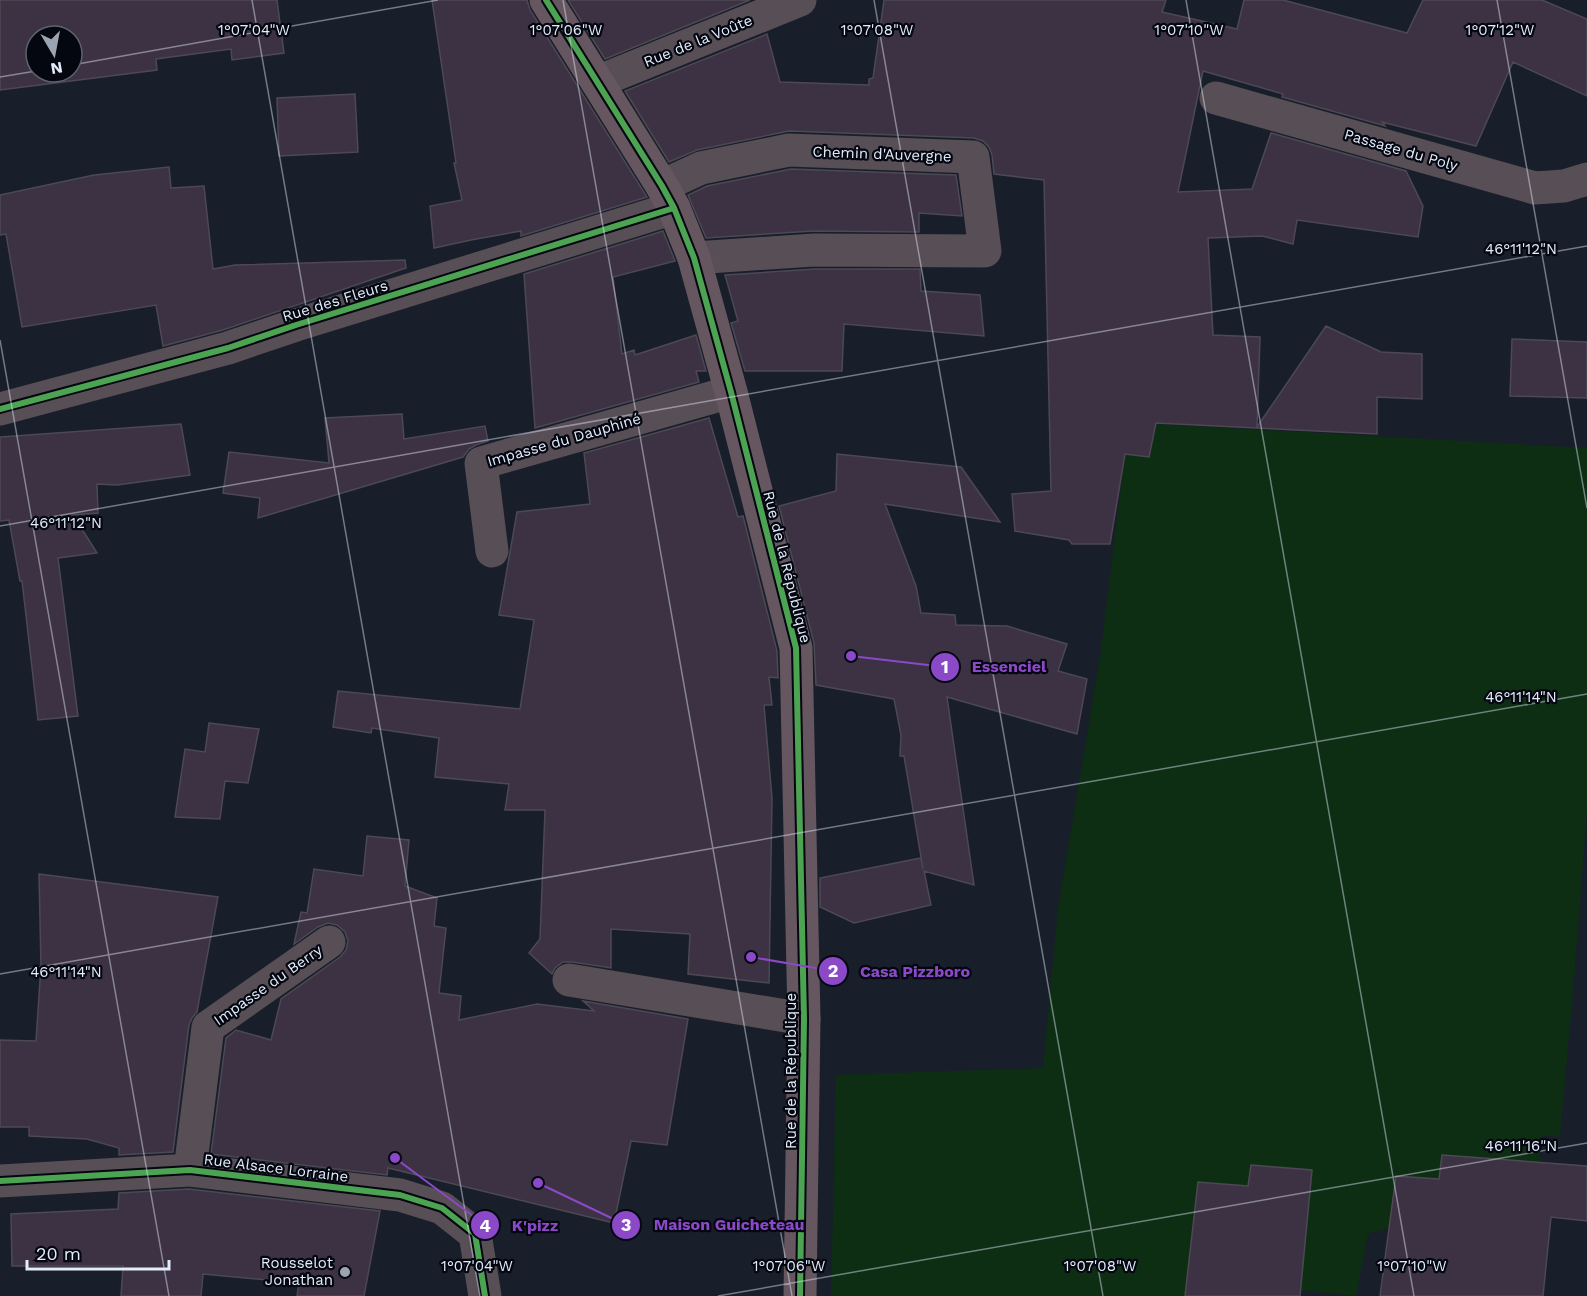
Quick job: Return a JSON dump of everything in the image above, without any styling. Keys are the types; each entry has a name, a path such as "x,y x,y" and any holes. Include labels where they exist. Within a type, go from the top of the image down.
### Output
{"main road":[{"name":"Rue de la République","path":"546,0 668,197 694,258 731,392 796,648 804,1020 800,1296"}],"street":[{"name":"Rue de la Voûte","path":"597,82 800,0"},
{"name":"Passage du Poly","path":"1216,99 1535,188 1564,186 1587,179"},
{"name":"Chemin d'Auvergne","path":"668,197 701,168 789,150 973,157 985,250 814,250 694,258"},
{"name":"Rue des Fleurs","path":"0,409 228,348 668,197"},
{"name":"Impasse du Dauphiné","path":"492,551 481,463 731,392"},
{"name":"Impasse du Berry","path":"190,1170 208,1027 329,942"},
{"path":"569,980 804,1020"},
{"name":"Rue Alsace Lorraine","path":"0,1181 190,1170 400,1195 442,1208 476,1234 485,1296"}],"green space":[{"path":"1156,424 1587,448 1587,811 1560,1137 1542,1135 1539,1164 1442,1155 1439,1179 1396,1176 1389,1228 1368,1234 1356,1296 1280,1288 1306,1236 1312,1170 1251,1165 1248,1186 1198,1183 1185,1296 831,1296 836,1075 1043,1068 1058,908 1100,657 1125,454 1149,456"}],"building":[{"path":"0,0 277,0 284,53 232,60 231,49 156,59 157,70 84,79 84,24 24,24 24,84 47,84 0,90"},
{"path":"432,0 527,0 530,10 647,197 521,236 521,231 434,248 430,206 462,200 454,163 456,163"},
{"path":"568,0 750,0 605,59"},
{"path":"884,0 1166,0 1162,12 1237,29 1244,0 1283,0 1407,33 1423,0 1542,0 1587,19 1587,96 1513,62 1476,146 1382,122 1385,126 1282,97 1283,94 1203,71 1178,192 1252,189 1271,133 1406,171 1423,206 1418,237 1297,220 1293,244 1262,236 1208,238 1213,335 1260,337 1257,427 1326,326 1381,352 1422,354 1422,399 1377,397 1377,434 1156,423 1149,457 1125,454 1110,544 1072,544 1069,540 1015,531 1012,494 1051,491 1044,180 994,174 989,147 983,141 974,138 789,131 697,150 669,162 625,91 767,34 780,82 869,85 869,79 873,78"},
{"path":"355,94 358,152 279,156 277,98"},
{"path":"169,167 171,188 204,186 213,269 235,265 405,260 406,268 223,330 163,346 156,305 22,327 6,234 0,235 0,195 94,175"},
{"path":"791,169 956,175 962,216 919,213 919,232 813,231 706,238 688,195 707,186"},
{"path":"663,231 675,261 613,277 622,354 634,350 635,355 696,335 706,371 696,371 699,382 535,428 524,274"},
{"path":"815,269 920,269 921,291 980,295 984,336 844,324 842,371 745,371 731,323 738,321 725,275"},
{"path":"1512,339 1587,342 1587,398 1510,396"},
{"path":"402,414 404,439 485,426 488,441 469,449 463,457 258,518 260,498 223,493 229,452 329,463 325,418"},
{"path":"709,418 738,517 743,516 777,651 778,678 769,677 772,705 764,705 772,798 769,983 688,974 690,934 611,929 611,968 563,962 555,968 552,974 529,953 540,939 545,810 505,810 509,784 435,777 439,738 372,728 371,733 333,727 338,691 520,709 534,620 499,615 517,512 590,504 584,453"},
{"path":"181,424 190,475 117,485 97,484 98,513 73,515 97,553 58,558 78,716 38,720 22,581 20,581 9,520 0,521 0,437"},
{"path":"837,454 961,467 1000,522 885,504 916,586 921,613 955,615 956,625 1007,626 1067,644 1058,671 1087,679 1077,734 947,697 974,885 924,871 931,905 854,923 820,907 820,878 921,858 923,869 904,756 900,756 901,735 894,699 816,685 814,643 779,506 836,491"},
{"path":"209,723 259,729 248,783 225,781 220,819 175,817 185,749 205,752"},
{"path":"367,836 409,840 405,886 437,898 434,926 446,928 439,993 461,996 459,1020 537,1004 594,1011 583,1001 688,1019 667,1145 631,1141 614,1223 388,1168 387,1175 211,1154 226,1038 236,1030 271,1040 281,999 340,957 346,950 348,941 345,932 337,925 328,923 318,927 294,944 301,912 307,913 314,869 363,876"},
{"path":"39,874 218,897 197,1012 189,1025 173,1152 119,1155 119,1148 87,1139 29,1136 29,1127 0,1127 0,1040 36,1041 41,966"},
{"path":"1442,1155 1587,1166 1587,1221 1551,1217 1543,1296 1380,1296 1396,1176 1439,1179"},
{"path":"1251,1165 1312,1170 1300,1296 1185,1296 1198,1182 1248,1186"},
{"path":"189,1189 380,1211 364,1296 297,1296 299,1283 203,1274 201,1296 121,1296 123,1266 12,1266 11,1214 118,1209 119,1193"}],"cycle path":[{"path":"546,0 662,186 674,208 694,258 731,392 796,648 804,1019 800,1296"},
{"path":"0,409 228,348 674,208"},
{"path":"0,1181 190,1170 400,1195 442,1208 475,1234 485,1296"}],"place":[{"name":"Essenciel","path":"851,656"},
{"name":"Casa Pizzboro","path":"751,957"},
{"name":"K'pizz","path":"395,1158"},
{"name":"Maison Guicheteau","path":"538,1183"},
{"name":"Rousselot Jonathan","path":"345,1272"}]}
